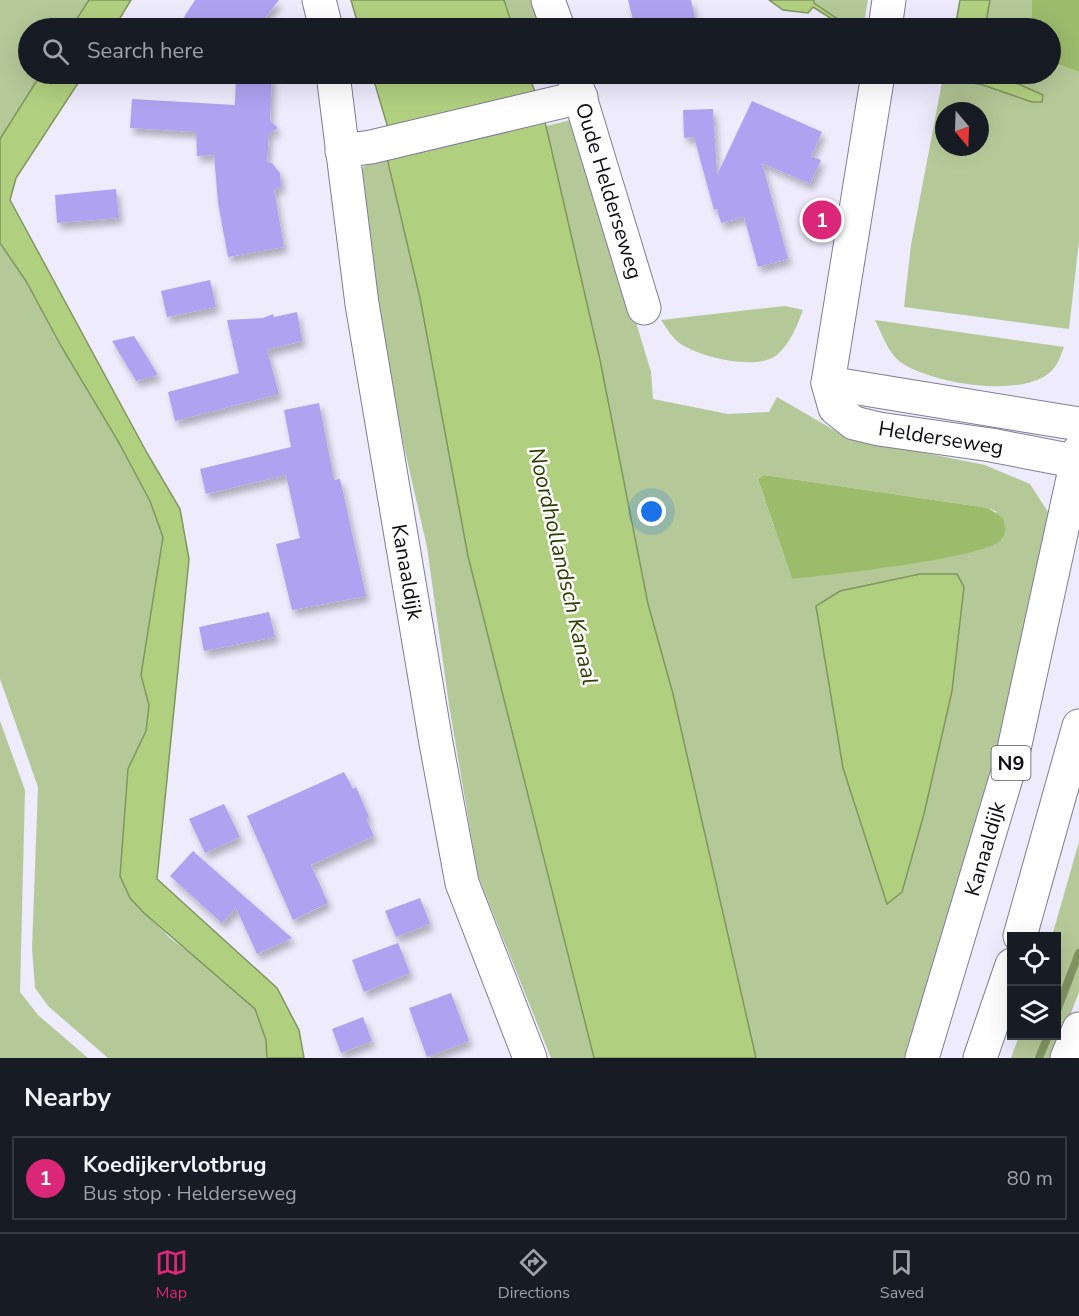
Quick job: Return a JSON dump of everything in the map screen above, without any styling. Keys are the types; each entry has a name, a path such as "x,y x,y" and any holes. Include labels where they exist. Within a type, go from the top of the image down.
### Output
{"main road":[{"path":"319,0 324,18"},
{"path":"548,0 554,18"},
{"path":"886,18 889,0"},
{"name":"Kanaaldijk","path":"336,84 357,149 362,304 462,883 530,1058"},
{"name":"Helderseweg","path":"876,84 828,383 835,408 844,418 854,423 879,429 1078,458"},
{"path":"357,149 570,91"},
{"name":"Oude Helderseweg","path":"570,91 644,308"},
{"name":"Helderseweg","path":"828,383 1079,424"},
{"name":"Kanaaldijk","path":"922,1058 1012,758 1078,458"},
{"path":"1021,932 1079,726"},
{"path":"980,1058 1007,977"},
{"path":"1067,1058 1079,1029"}],"shaded area":[{"path":"0,0 89,0 77,18 18,18 18,84 35,84 0,139"},
{"path":"504,0 540,0 546,18 510,18"},
{"path":"814,0 868,0 865,18 836,18 813,3"},
{"path":"990,0 1032,0 1032,18 987,18"},
{"path":"1032,0 1079,0 1079,72 1061,66 1061,18 1032,18"},
{"path":"1061,66 1079,72 1079,241 1069,329 904,307 911,245 935,119 935,156 989,156 989,102 938,102 942,84 978,84 1032,102 1042,102 1043,95 1018,84 1061,84"},
{"path":"575,119 651,372 653,399 728,414 769,412 777,397 846,437 985,465 1030,484 1048,512 1011,730 909,1058 756,1058 673,694 648,604 600,360 546,126","holes":["764,475 988,508 997,512 792,579 758,479","957,574 964,587 952,691 887,904 843,768 816,606"]},
{"path":"387,158 420,298 468,556 594,1058 551,1058 478,876 449,705 427,547 401,433 372,272 358,172 372,159"},
{"path":"0,243 26,281 118,441 150,501 163,537 141,675 149,705 146,731 128,769 130,898 170,938 203,963 255,1009 266,1040 267,1058 108,1058 48,1006 35,988 32,948 38,787 0,679"},
{"path":"785,306 803,310 793,334 778,354 757,362 713,357 687,348 675,340 661,320"},
{"path":"875,320 1064,347 1054,368 1042,378 1025,384 982,386 959,383 919,372 899,361 887,345"},
{"path":"764,475 988,508 1003,518 1005,532 1001,540 988,547 965,554 868,570 792,579 758,479"},
{"path":"0,721 25,790 20,992 38,1015 88,1058 0,1058"},
{"path":"1079,842 1079,992 1061,1040 1061,932 1053,932"},
{"path":"1018,1040 1061,1040 1054,1058 1011,1058"}],"water":[{"path":"89,0 131,0 120,18 77,18"},
{"path":"351,0 504,0 510,18 356,18"},
{"path":"769,0 814,0 814,3 836,18 830,18 813,7 808,13 783,10"},
{"path":"960,0 990,0 987,18 957,18"},
{"path":"35,84 77,84 16,178 10,200 147,453 180,509 189,559 157,879 277,988 299,1030 304,1058 267,1058 266,1040 255,1009 144,913 130,898 120,876 128,769 146,731 149,705 141,675 163,537 150,501 118,441 61,346 26,281 0,243 0,139"},
{"name":"Noordhollandsch Kanaal","path":"375,84 532,84 546,126 600,360 648,604 673,694 756,1058 594,1058 468,556 420,298 387,158 388,128"},
{"path":"978,84 1018,84 1043,95 1042,102 1032,102"},
{"path":"920,574 957,574 964,587 952,691 924,814 902,892 887,904 843,768 816,606 840,591"}],"building":[{"path":"195,0 279,0 265,18 183,18"},
{"path":"628,0 691,0 695,18 632,18"},
{"path":"236,84 272,84 270,121 278,128 269,133 267,162 272,163 280,173 281,187 274,190 284,247 228,257 218,203 214,155 197,156 196,132 130,128 132,99 235,105"},
{"path":"752,101 822,132 811,156 821,160 810,184 762,163 788,259 758,267 744,217 721,223 717,209 714,210 694,137 684,138 683,110 713,109 717,175"},
{"path":"116,189 119,218 57,223 55,195"},
{"path":"210,280 216,307 167,317 161,291"},
{"path":"297,312 302,341 267,350 279,394 175,421 168,392 239,373 227,320 263,318 273,314 274,317"},
{"path":"134,336 158,375 136,381 112,341"},
{"path":"319,403 334,480 340,479 366,596 292,610 276,544 300,538 286,475 206,494 200,469 291,447 284,410"},
{"path":"269,612 275,637 204,651 199,627"},
{"path":"344,772 353,789 356,787 369,817 366,819 374,836 311,865 328,903 293,920 247,816"},
{"path":"224,804 240,837 205,853 189,819"},
{"path":"193,851 292,938 257,954 236,908 222,923 170,876"},
{"path":"420,898 430,924 396,937 385,911"},
{"path":"398,943 410,973 364,992 352,960"},
{"path":"451,993 469,1041 427,1057 409,1008"},
{"path":"363,1017 372,1041 341,1053 332,1029"}],"waterway":[{"path":"1061,1000 1079,953"},
{"path":"1039,1058 1046,1040"}],"place":[{"name":"Koedijkervlotbrug","path":"822,220"}]}
